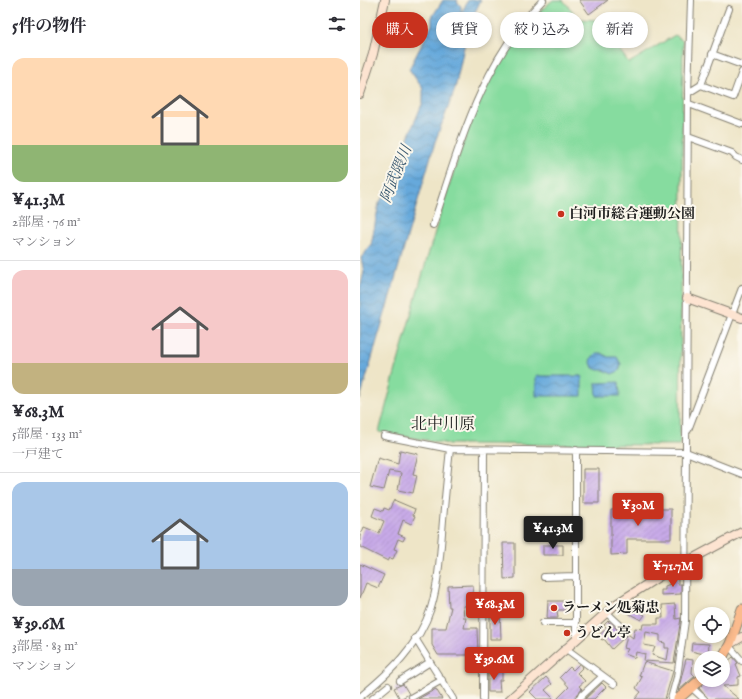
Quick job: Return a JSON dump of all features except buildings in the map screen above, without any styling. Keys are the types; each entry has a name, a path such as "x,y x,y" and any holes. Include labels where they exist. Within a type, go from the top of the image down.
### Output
{"main road":[{"path":"726,651 730,645 742,609"},
{"path":"678,699 694,685"}],"street":[{"path":"360,94 373,54 385,0"},
{"path":"433,225 452,165 480,94 502,50 529,14 543,0"},
{"path":"671,699 677,677 684,631 688,93 691,0"},
{"path":"688,93 701,85 729,9"},
{"path":"712,54 742,65"},
{"path":"701,85 733,97 742,72"},
{"path":"689,104 742,124"},
{"path":"688,137 732,153 742,160"},
{"path":"686,435 742,288"},
{"path":"687,298 742,318"},
{"path":"384,436 450,449 686,452 742,474"},
{"path":"360,697 385,677 405,655 431,608 439,562 450,449"},
{"path":"483,699 484,450"},
{"path":"576,450 576,638"},
{"path":"510,699 606,612 636,590 742,532"},
{"path":"544,577 575,576"},
{"path":"606,612 623,628"},
{"path":"544,623 575,623"},
{"path":"742,637 730,645 742,661"},
{"path":"415,638 453,699"},
{"path":"565,648 614,684"},
{"path":"400,681 430,662"},
{"path":"578,699 603,676"},
{"path":"412,697 442,680"},
{"path":"372,699 380,696 388,686"},
{"path":"691,687 704,699"}],"green space":[{"name":"白河市総合運動公園","path":"553,0 563,0 573,12 539,12"},
{"name":"白河市総合運動公園","path":"584,19 592,20 592,48 618,48 629,63 675,35 683,41 680,445 449,444 379,432 436,228 458,160 488,84 508,48 584,48"}],"water":[{"name":"阿武隈川","path":"443,0 458,0 457,2 461,6 461,12 436,12 436,48 464,48 455,89 435,142 360,399 360,288 364,272 361,258 371,245 379,203 393,182 409,135 423,102 423,89 409,69 420,48 428,48 428,33 432,25 432,17"},
{"path":"468,0 481,0 475,12 462,12"},
{"path":"596,353 601,353 608,357 617,357 621,364 619,371 612,374 604,370 593,368 590,360"},
{"path":"536,376 582,376 582,396 536,396"},
{"path":"619,382 620,396 597,396 596,383"}],"place":[{"name":"白河市総合運動公園","path":"561,214"},
{"name":"ラーメン処菊忠","path":"554,608"},
{"name":"うどん亭","path":"567,633"}],"district":[{"name":"北中川原","path":"443,425"}]}
